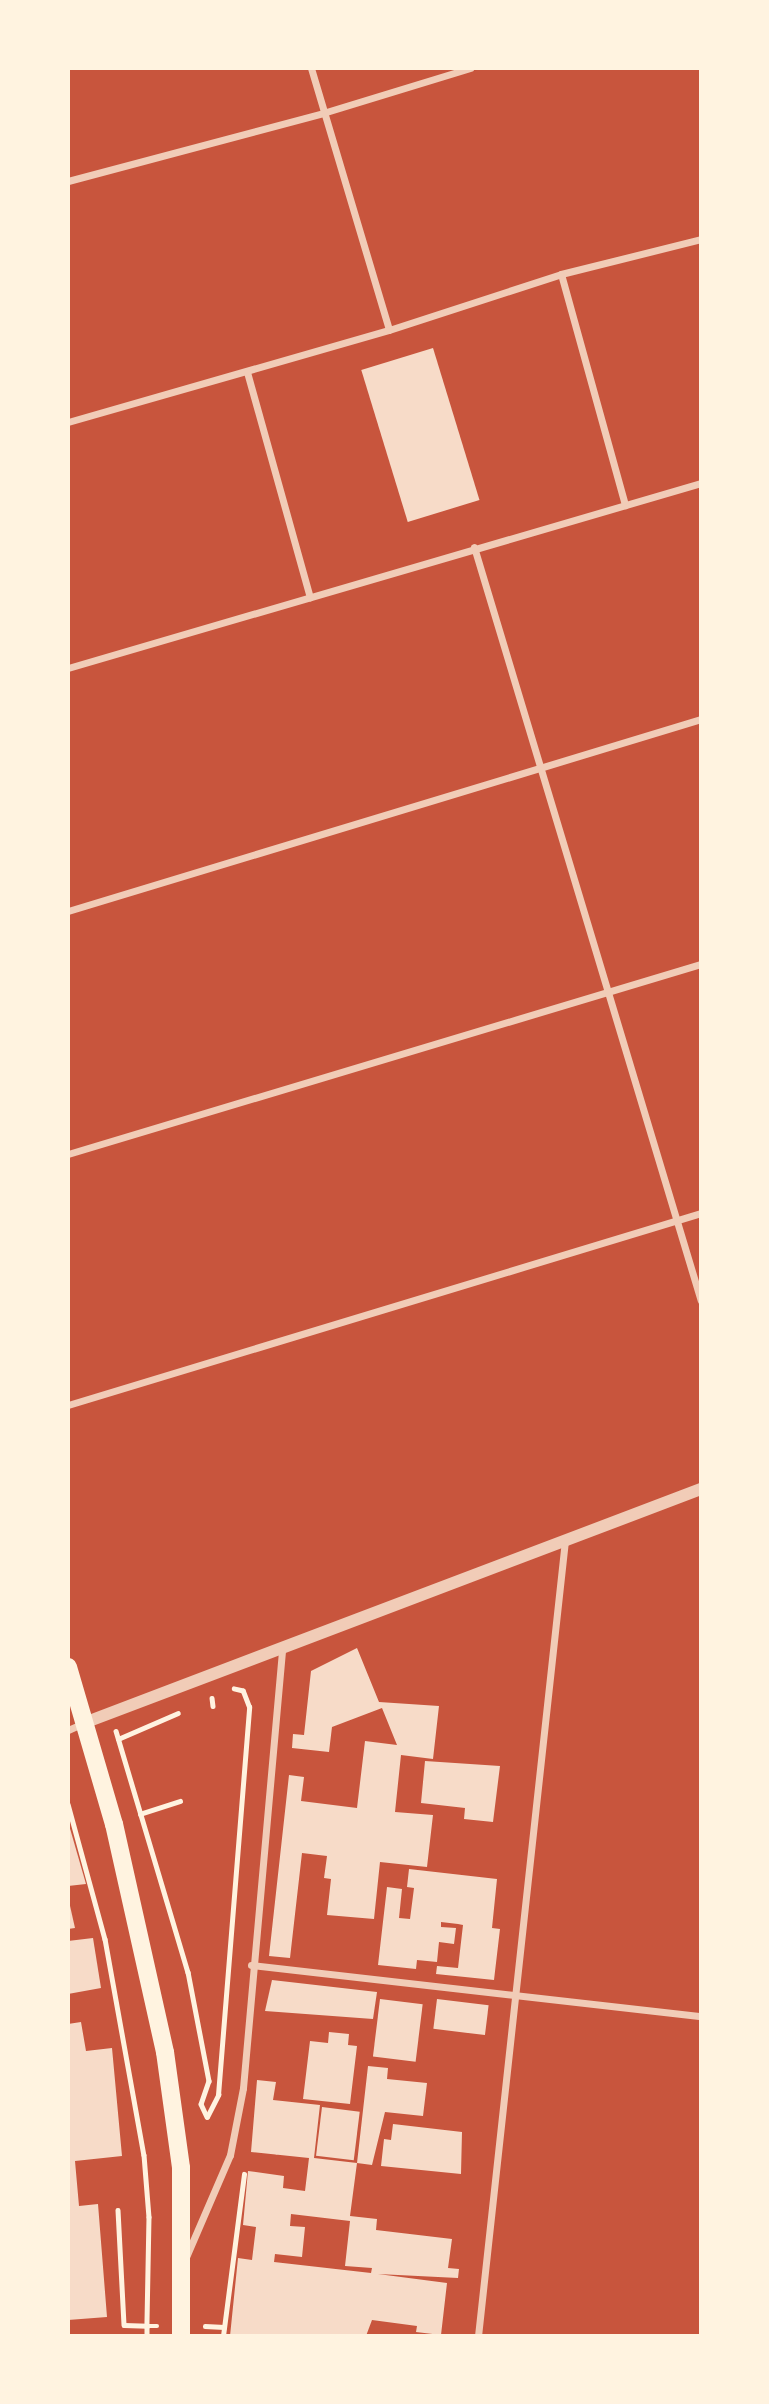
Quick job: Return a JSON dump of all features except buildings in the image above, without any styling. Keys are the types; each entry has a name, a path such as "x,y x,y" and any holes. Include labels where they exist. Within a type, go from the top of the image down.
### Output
{"main road":[{"path":"68,1667 76,1727 127,1875 165,2052 181,2168 184,2260 181,2336"}],"street":[{"path":"311,68 388,330"},
{"path":"68,181 323,113 470,68"},
{"path":"68,422 388,330 561,274 701,239"},
{"path":"561,274 625,505"},
{"path":"247,372 310,597"},
{"path":"68,668 474,547 701,483"},
{"path":"474,547 701,1301"},
{"path":"68,911 701,719"},
{"path":"68,1154 701,964"},
{"path":"68,1405 701,1213"},
{"path":"76,1727 701,1489"},
{"path":"478,2336 565,1540"},
{"path":"184,2260 216,2193 236,2129 243,2088 251,1965 282,1649"},
{"path":"251,1965 701,2016"}],"path":[{"path":"110,1713 188,1972 209,2081 201,2105 207,2118 218,2095 249,1707 243,1691 237,1689 200,1703"},
{"path":"212,1698 213,1706"},
{"path":"118,1739 188,1709"},
{"path":"140,1814 180,1801"},
{"path":"68,1804 106,1939 144,2154 149,2217 146,2336"},
{"path":"118,2210 124,2325 147,2326"}]}
